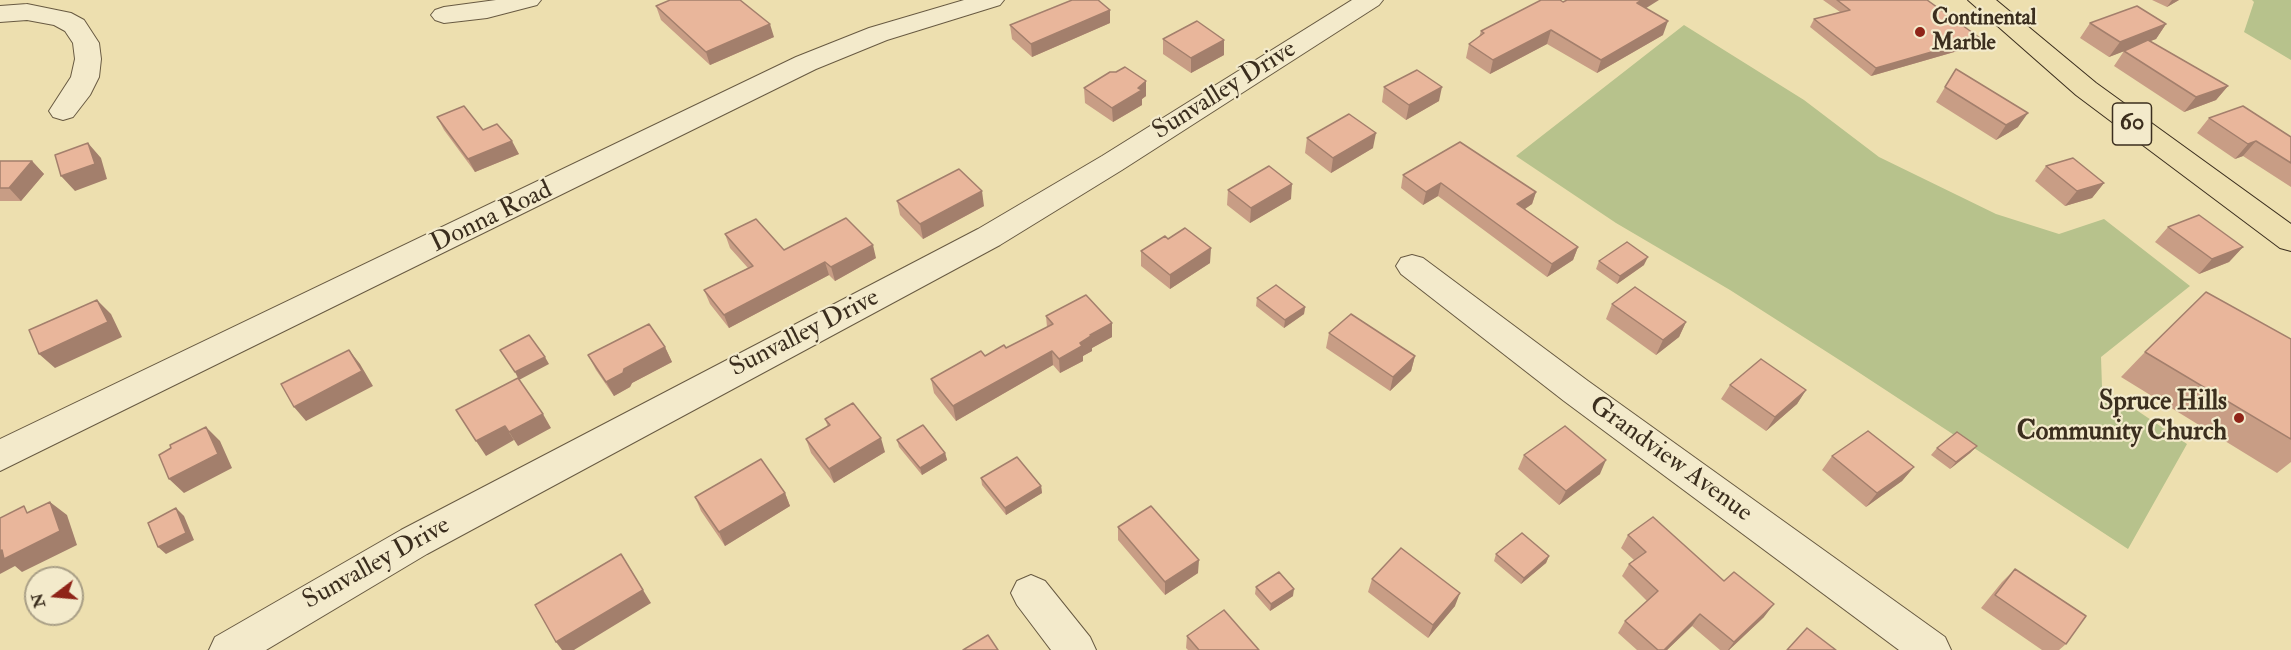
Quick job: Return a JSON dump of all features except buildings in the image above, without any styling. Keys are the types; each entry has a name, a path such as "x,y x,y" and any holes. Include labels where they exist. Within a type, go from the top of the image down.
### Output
{"main road":[{"name":"60","path":"1981,0 2086,89 2291,240"}],"street":[{"path":"444,15 487,10 528,0"},
{"name":"Donna Road","path":"0,456 806,63 878,34 991,0"},
{"name":"Sunvalley Drive","path":"229,650 414,542 989,237 1112,163 1246,76 1370,0"},
{"path":"0,14 27,12 62,19 75,26 86,43 88,58 85,77 76,95 63,111"},
{"name":"Grandview Avenue","path":"1412,266 1576,391 1931,650"},
{"path":"1031,593 1076,650"}],"green space":[{"path":"2252,0 2291,0 2291,60 2244,32 2254,2"},
{"path":"1684,25 1804,100 1879,157 1996,214 2059,234 2104,219 2190,286 2101,357 2102,387 2187,444 2128,549 1852,368 1730,290 1616,223 1516,156"}],"place":[{"name":"Continental Marble","path":"1920,32"},
{"name":"Spruce Hills Community Church","path":"2239,418"}]}
